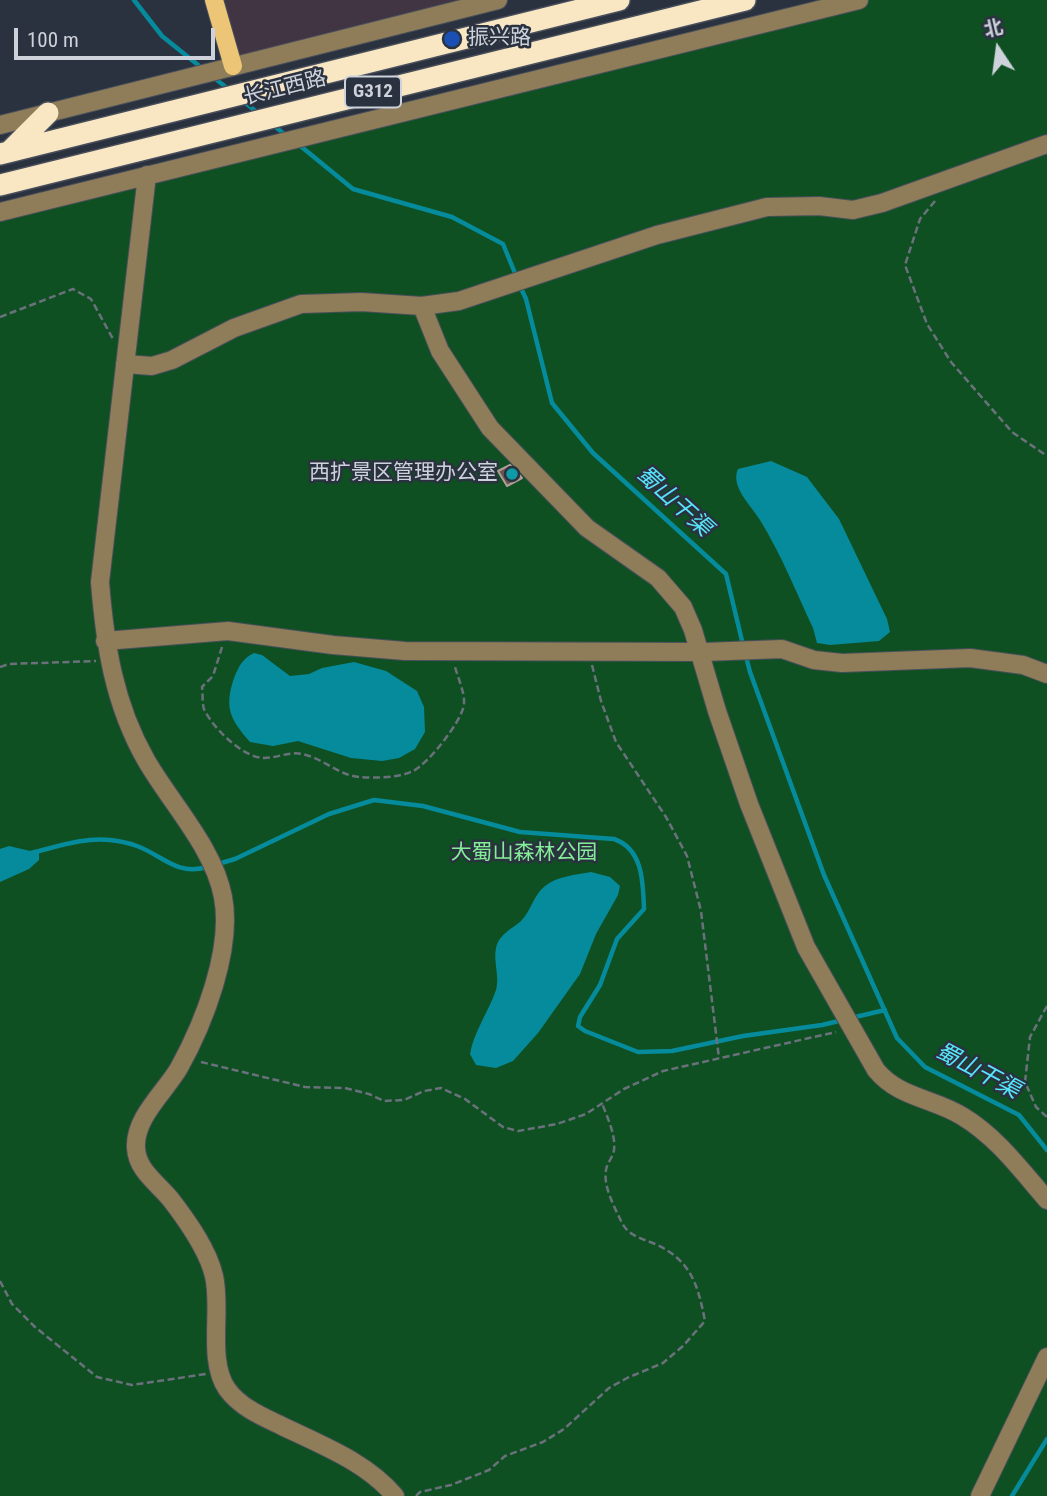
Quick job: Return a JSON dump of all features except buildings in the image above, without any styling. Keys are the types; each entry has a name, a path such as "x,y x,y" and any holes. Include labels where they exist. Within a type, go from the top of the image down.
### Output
{"highway":[{"name":"长江西路","path":"4,153 619,0"},
{"name":"长江西路","path":"0,185 745,0"},
{"path":"4,153 48,113"}],"main road":[{"path":"214,0 233,66"}],"street":[{"path":"0,125 498,0"},
{"path":"0,212 859,0"},
{"path":"126,359 152,366 172,360 234,328 301,304 361,302 422,306 459,301 657,235 767,207 820,206 853,210 882,204 1047,144"},
{"path":"147,175 100,582 105,641 121,707 145,759 201,844 223,895 225,918 223,944 205,1013 184,1058 139,1127 136,1146 144,1171 186,1221 214,1275 219,1372 228,1390 254,1412 363,1466 395,1496"},
{"path":"422,306 440,351 490,428 587,528 659,578 683,607 701,652 749,804 806,947 884,1080 897,1089 965,1117 998,1142 1047,1200"},
{"path":"105,641 228,631 333,645 405,651 701,652 782,649 814,660 842,663 970,658 1023,665 1047,674"},
{"path":"980,1496 1047,1357"}],"path":[{"path":"939,196 920,219 905,265 927,324 951,362 1012,432 1047,456"},
{"path":"0,317 73,289 91,299 110,336 126,359"},
{"path":"228,631 213,676 202,687 204,708 228,741 252,756 266,758 287,752 305,754 332,765 344,774 359,777 397,775 414,771 430,757 458,720 464,704 451,651"},
{"path":"588,652 601,701 616,742 666,817 687,856 701,911 719,1059"},
{"path":"0,667 9,664 110,661"},
{"path":"1047,1006 1030,1038 1025,1082 1035,1107 1047,1117"},
{"path":"184,1058 305,1087 345,1088 384,1101 404,1100 424,1091 441,1088 465,1099 503,1127 518,1131 557,1124 586,1114 624,1089 663,1072 849,1022"},
{"path":"416,1496 420,1492 451,1485 489,1470 505,1456 543,1442 564,1429 609,1388 663,1363 683,1346 705,1321 700,1295 688,1267 668,1251 633,1236 622,1224 607,1186 606,1169 614,1150 611,1128 602,1103"},
{"path":"0,1281 12,1304 27,1320 97,1377 132,1385 219,1372"}],"shaded area":[{"path":"214,0 498,0 233,66"}],"green space":[{"name":"大蜀山森林公园","path":"859,0 1047,0 1047,1496 0,1496 0,212"}],"water":[{"path":"771,461 807,477 839,519 887,619 890,632 879,641 830,645 817,643 813,628 782,560 737,482 738,469"},
{"path":"254,653 262,655 290,676 309,674 322,668 354,662 386,671 417,691 424,707 425,732 415,749 399,758 382,761 351,758 298,741 273,746 250,742 234,720 229,697 239,666"},
{"path":"9,846 39,853 39,860 29,869 0,882 0,849"},
{"path":"591,872 610,877 620,886 580,974 538,1033 513,1061 496,1068 476,1065 470,1054 496,990 495,953 500,939 521,921 545,886 561,878"}],"waterway":[{"name":"蜀山干渠","path":"134,0 162,36 203,69"},
{"name":"蜀山干渠","path":"213,77 231,91"},
{"name":"蜀山干渠","path":"243,101 258,113"},
{"name":"蜀山干渠","path":"273,125 288,137"},
{"name":"蜀山干渠","path":"298,144 353,189 452,217 503,244 517,278"},
{"name":"蜀山干渠","path":"520,286 526,299 552,403 593,453 726,574 743,645"},
{"name":"蜀山干渠","path":"745,653 824,875 897,1038 925,1067 1019,1115 1047,1150"},
{"path":"218,864 235,859 329,814 374,800 423,806 520,832 614,839 631,850 636,858 642,878 644,909 617,939 600,985 580,1017 578,1026 638,1052 672,1051 843,1020"},
{"path":"31,853 100,839 137,846 178,867 207,867"},
{"path":"851,1018 885,1010"},
{"name":"蜀山干渠","path":"1012,1496 1047,1439"}],"place":[{"name":"振兴路","path":"452,39"},
{"name":"西扩景区管理办公室","path":"512,474"}]}
